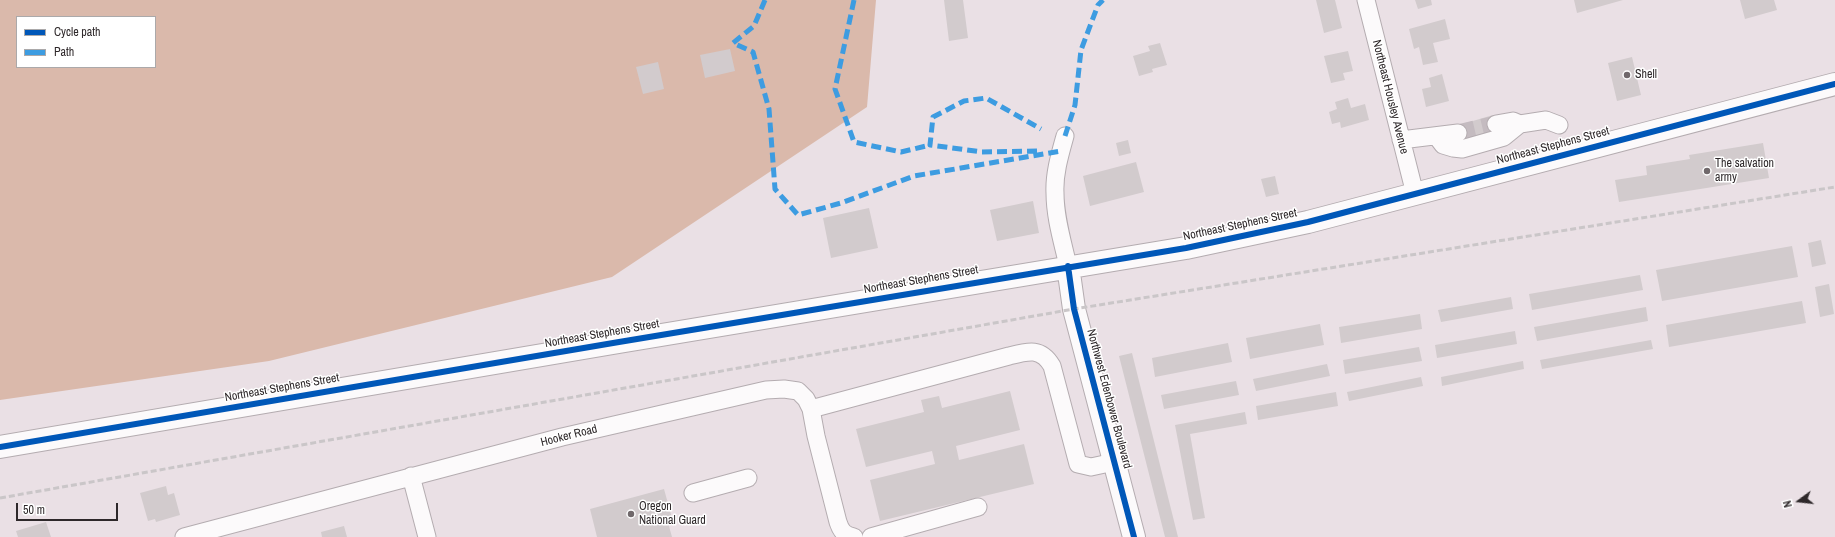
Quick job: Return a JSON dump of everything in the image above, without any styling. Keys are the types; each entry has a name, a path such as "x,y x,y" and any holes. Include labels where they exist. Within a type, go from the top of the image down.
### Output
{"main road":[{"name":"Northeast Stephens Street","path":"0,447 1194,246 1308,222 1835,84"},
{"name":"Northwest Edenbower Boulevard","path":"1068,266 1074,309 1134,537"}],"street":[{"name":"Northeast Housley Avenue","path":"1366,0 1415,194"},
{"path":"1437,137 1443,145 1453,148 1462,148 1504,137 1520,124 1546,120 1559,125"},
{"path":"1496,124 1513,121 1520,124"},
{"path":"1401,140 1437,137 1458,133"},
{"path":"1065,136 1056,174 1054,193 1056,210 1068,266"},
{"path":"811,409 1009,356 1034,352 1047,358 1052,366 1078,464 1091,467 1114,462"},
{"name":"Hooker Road","path":"184,537 562,437 766,390 784,389 798,391 806,399 811,409 816,436 841,531 847,536 854,537"},
{"path":"411,476 427,537"},
{"path":"693,493 748,478"},
{"path":"871,537 978,507"}],"shaded area":[{"path":"0,0 876,0 867,107 612,277 269,361 0,400"}],"building":[{"path":"944,0 963,0 968,38 949,41"},
{"path":"1316,0 1335,0 1342,28 1324,33"},
{"path":"1415,0 1431,0 1432,5 1418,9"},
{"path":"1574,0 1623,0 1577,13"},
{"path":"1740,0 1774,0 1777,10 1745,19"},
{"path":"1445,19 1450,39 1433,43 1438,62 1423,65 1419,47 1414,49 1409,29"},
{"path":"1160,43 1167,65 1152,69 1153,72 1139,76 1133,56 1150,51 1148,46"},
{"path":"730,49 735,71 705,78 700,55"},
{"path":"1348,51 1353,71 1343,73 1345,80 1331,83 1324,56"},
{"path":"1632,57 1641,95 1617,101 1608,63"},
{"path":"658,62 664,89 643,94 636,67"},
{"path":"1442,74 1449,101 1426,107 1422,89 1431,87 1429,78"},
{"path":"1348,98 1351,108 1365,104 1369,120 1341,128 1340,122 1332,124 1329,112 1337,109 1335,102"},
{"path":"1493,115 1498,132 1461,143 1456,126"},
{"path":"1128,140 1131,153 1119,156 1116,143"},
{"name":"The salvation army","path":"1763,143 1769,178 1619,202 1615,180 1647,175 1646,166 1690,159 1689,155"},
{"path":"1136,162 1144,192 1090,206 1083,176"},
{"path":"1275,176 1279,194 1266,197 1261,179"},
{"path":"1033,201 1039,233 997,241 990,210"},
{"path":"869,208 878,248 831,258 823,218"},
{"path":"1821,240 1826,264 1812,267 1808,243"},
{"path":"1792,246 1798,277 1662,301 1656,270"},
{"path":"1640,275 1643,290 1532,310 1529,294"},
{"path":"1829,284 1834,314 1820,317 1815,287"},
{"path":"1511,297 1513,309 1441,322 1438,310"},
{"path":"1802,301 1806,323 1669,347 1666,325"},
{"path":"1646,307 1648,321 1537,341 1534,327"},
{"path":"1420,314 1422,329 1341,343 1339,327"},
{"path":"1320,324 1324,345 1250,359 1246,338"},
{"path":"1515,331 1517,344 1437,358 1435,345"},
{"path":"1651,340 1653,349 1542,369 1540,360"},
{"path":"1228,343 1232,362 1155,377 1152,358"},
{"path":"1419,347 1422,361 1345,374 1343,360"},
{"path":"1132,353 1178,537 1165,537 1119,356"},
{"path":"1523,361 1524,369 1442,386 1441,377"},
{"path":"1327,364 1330,376 1256,391 1253,379"},
{"path":"1421,377 1423,386 1349,401 1347,392"},
{"path":"1236,381 1239,395 1164,409 1161,395"},
{"path":"1010,391 1020,430 956,446 959,460 1024,444 1034,484 880,521 870,480 935,464 932,451 866,467 856,429 924,412 921,400 939,396 942,408"},
{"path":"1336,392 1338,406 1258,420 1256,406"},
{"path":"1245,412 1247,424 1190,434 1205,518 1193,520 1175,425"},
{"path":"166,486 168,495 174,493 180,515 156,522 155,519 148,521 140,493"},
{"name":"Oregon National Guard","path":"664,489 672,518 667,519 672,537 597,537 590,509"},
{"path":"46,522 51,537 18,537 16,531"},
{"path":"344,526 347,537 322,537 321,532"}],"tunnel":[{"path":"1458,133 1496,124"}],"railway":[{"path":"0,498 1074,309 1835,187"}],"marked path":[{"path":"765,0 754,26 733,43 753,52 769,109 775,189 798,215 841,203 914,176 1061,151"},
{"path":"854,0 835,89 854,142 901,152 930,145"},
{"path":"1065,136 1075,105 1081,50 1098,5 1103,0"},
{"path":"1037,151 982,152 930,145 933,117 964,101 986,98 1041,129"}],"cycle path":[{"path":"0,447 1186,248 1308,222 1835,84"},
{"path":"1068,266 1074,309 1134,537"}],"place":[{"name":"Shell","path":"1627,75"},
{"name":"The salvation army","path":"1707,171"},
{"name":"Oregon National Guard","path":"631,514"}]}
